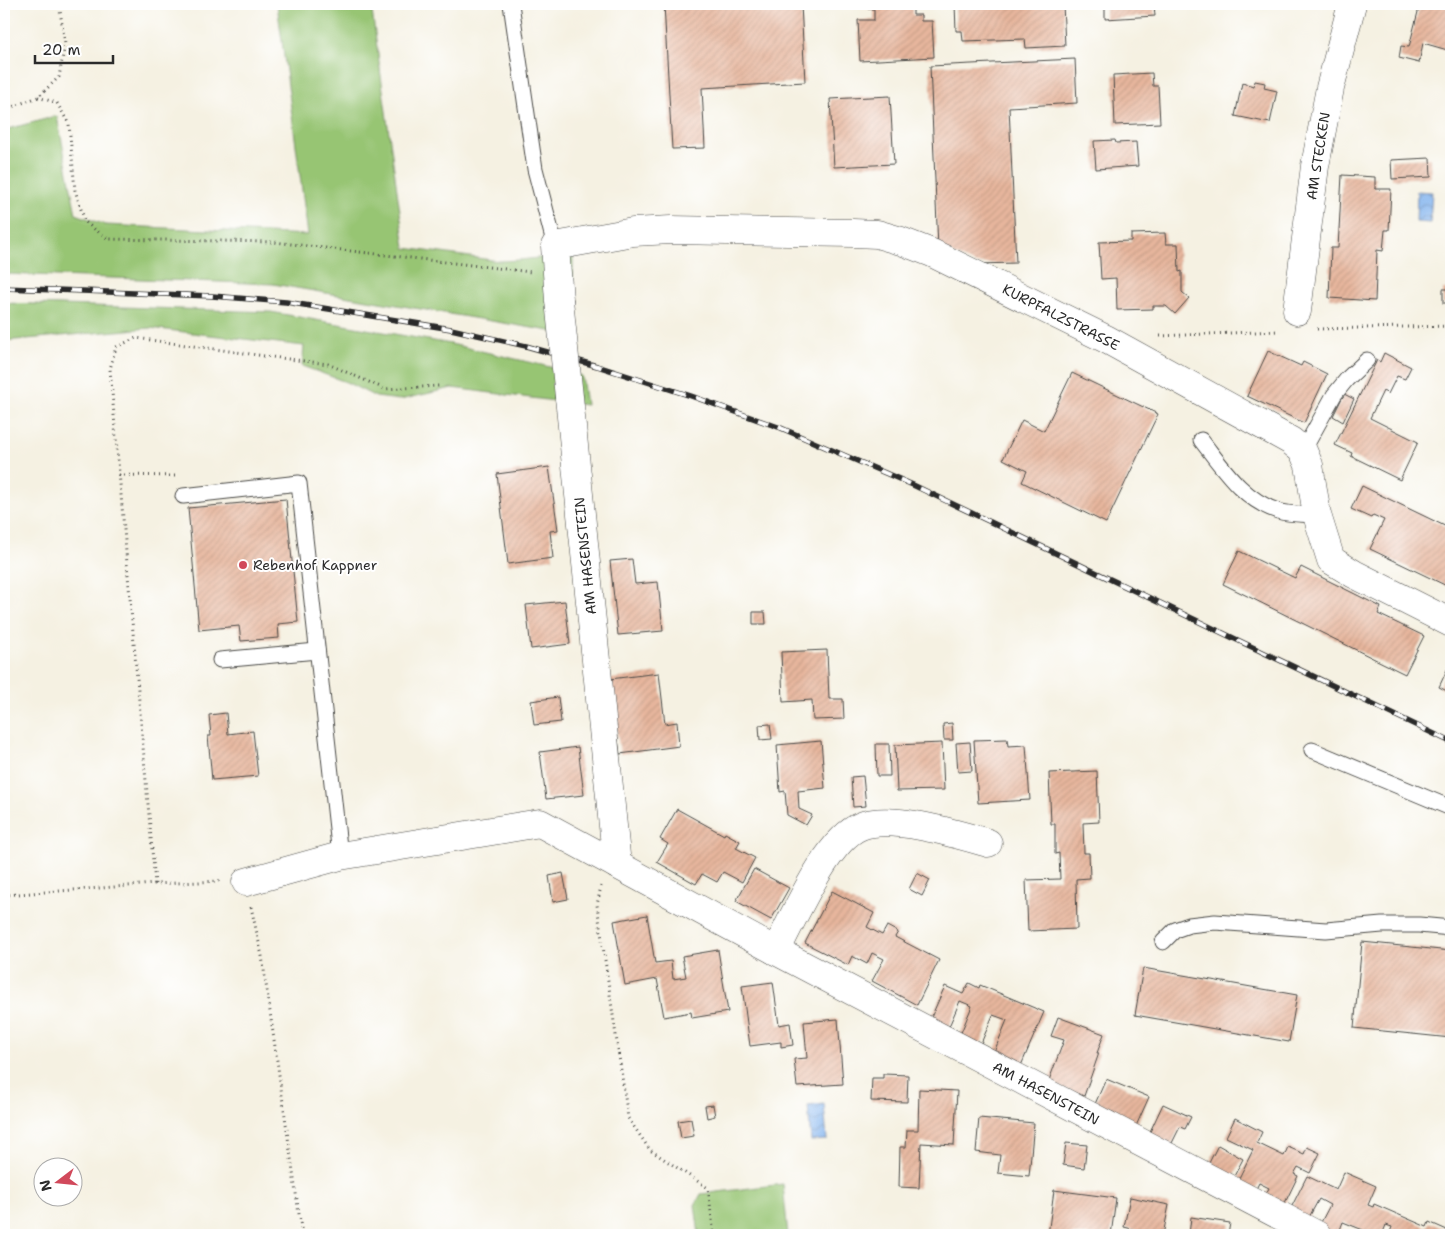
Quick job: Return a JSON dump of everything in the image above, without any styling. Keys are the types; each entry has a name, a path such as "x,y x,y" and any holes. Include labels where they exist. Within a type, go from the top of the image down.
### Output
{"street":[{"name":"AM STECKEN","path":"1297,311 1315,166 1330,88 1352,4"},
{"name":"KURPFALZSTRASSE","path":"555,246 633,232 671,230 877,234 901,240 932,253 1106,339 1274,430 1303,451"},
{"name":"AM HASENSTEIN","path":"555,246 611,861"},
{"path":"1303,451 1309,465 1317,515 1331,560 1354,574 1451,623"},
{"name":"AM HASENSTEIN","path":"246,882 340,856 540,823 776,951 1317,1235"},
{"path":"776,951 829,854 845,835 861,826 877,823 929,828 988,843"}],"lane":[{"path":"511,4 535,169 555,246"},
{"path":"1303,451 1334,395 1367,360"},
{"path":"1201,440 1236,485 1257,502 1280,512 1317,515"},
{"path":"184,496 300,483 340,856"},
{"path":"220,660 317,651"},
{"path":"1312,750 1451,808"},
{"path":"1163,942 1175,930 1189,925 1215,922 1326,930 1382,925 1419,925 1451,928"}],"path":[{"path":"4,110 38,97 59,77 65,44 59,4"},
{"path":"38,97 57,103 69,124 75,190 86,222 108,239 274,242 414,257 559,288"},
{"path":"119,475 176,476 184,496"},
{"path":"611,861 597,905 628,1118 650,1150 708,1188 714,1235"},
{"path":"4,894 212,881 246,882 262,956 302,1235"}],"green space":[{"path":"277,4 371,4 405,248 499,261 573,254 573,294 579,343 550,331 273,284 4,274 4,130 57,116 76,214 106,225 308,235"},
{"path":"4,303 271,312 451,344 582,376 586,405 452,388 400,400 376,397 346,382 302,366 304,346 150,328 4,341"},
{"path":"783,1184 788,1235 699,1235 695,1205 701,1194"}],"water":[{"path":"1417,191 1432,192 1430,223 1416,222"},
{"path":"824,1104 827,1140 811,1141 808,1106"}],"building":[{"path":"664,4 801,4 805,82 702,88 705,148 672,149"},
{"path":"868,4 920,4 920,8 913,8 913,15 921,15 921,21 932,21 934,57 860,61 858,20 874,20 874,9 868,9"},
{"path":"955,4 1063,4 1065,46 1026,48 1025,39 963,41 962,31 956,31"},
{"path":"1105,4 1154,4 1155,16 1105,19"},
{"path":"1420,4 1433,7 1434,4 1451,4 1451,51 1423,43 1419,63 1399,58 1401,46 1409,47"},
{"path":"1075,59 1077,103 1009,107 1016,263 976,264 938,248 930,66"},
{"path":"1152,73 1153,86 1158,86 1160,123 1115,125 1113,75"},
{"path":"1255,81 1265,83 1264,88 1277,91 1270,123 1235,116 1242,83 1254,86"},
{"path":"890,96 894,164 834,167 830,99"},
{"path":"1115,140 1116,143 1136,142 1138,166 1096,169 1094,141"},
{"path":"1430,158 1431,177 1392,179 1391,160"},
{"path":"1342,175 1375,177 1375,189 1391,189 1389,230 1385,230 1383,251 1377,250 1375,301 1329,298 1331,248 1338,248"},
{"path":"1165,233 1166,244 1178,244 1179,272 1182,271 1182,292 1189,298 1175,314 1166,306 1153,306 1153,309 1117,310 1116,278 1101,279 1099,242 1131,241 1131,234"},
{"path":"1443,289 1451,289 1451,303 1443,303"},
{"path":"1268,351 1301,366 1303,362 1327,374 1304,423 1247,396"},
{"path":"1384,353 1411,367 1405,379 1397,376 1388,394 1383,391 1370,418 1418,442 1400,480 1351,456 1352,453 1335,445 1377,360 1380,362"},
{"path":"1072,373 1158,414 1106,523 1022,482 1027,471 1003,459 1022,420 1044,431"},
{"path":"1344,394 1354,399 1343,422 1333,416"},
{"path":"549,467 558,530 550,531 553,558 508,564 497,474"},
{"path":"1362,486 1451,529 1451,588 1370,549 1384,520 1373,515 1371,518 1351,509"},
{"name":"Rebenhof Kappner","path":"286,499 298,622 278,624 279,638 241,641 239,626 199,630 188,508"},
{"path":"1239,551 1295,578 1301,567 1381,607 1378,614 1424,636 1405,674 1223,584"},
{"path":"632,559 635,584 658,582 663,631 618,635 610,561"},
{"path":"565,601 570,644 531,649 526,605"},
{"path":"753,612 765,612 766,624 753,624"},
{"path":"827,650 829,699 843,699 844,719 813,720 812,700 783,702 781,652"},
{"path":"1451,661 1451,693 1439,687"},
{"path":"659,673 665,724 677,722 679,746 620,754 610,679"},
{"path":"558,697 561,722 534,725 531,701"},
{"path":"226,713 228,734 253,731 258,776 212,780 208,736 211,736 209,715"},
{"path":"952,723 953,740 944,740 943,724"},
{"path":"770,724 772,739 760,740 759,725"},
{"path":"1007,739 1008,746 1026,745 1030,800 978,803 974,740"},
{"path":"821,741 825,788 798,791 799,809 812,815 806,825 787,815 785,791 780,792 777,745"},
{"path":"970,742 972,771 958,772 956,743"},
{"path":"942,743 944,790 897,791 895,745"},
{"path":"876,744 889,744 890,776 877,776"},
{"path":"578,747 584,795 546,799 540,752"},
{"path":"1097,771 1099,822 1083,823 1084,853 1089,853 1090,878 1076,879 1077,929 1028,931 1026,880 1060,879 1059,853 1055,854 1055,824 1051,824 1049,773"},
{"path":"863,776 866,806 853,807 851,777"},
{"path":"677,809 724,835 725,833 740,841 736,848 755,858 742,882 723,872 717,882 702,874 696,884 657,862 668,844 660,839"},
{"path":"754,869 789,888 771,920 736,901"},
{"path":"563,873 568,899 553,902 549,876"},
{"path":"917,873 930,880 922,896 909,889"},
{"path":"832,891 874,913 867,927 882,935 887,926 898,932 895,937 939,960 917,1005 872,981 884,959 872,953 867,964 852,956 848,965 805,943"},
{"path":"647,915 655,963 671,961 673,979 686,977 682,956 718,950 728,1012 692,1018 691,1012 664,1017 657,979 625,985 614,921"},
{"path":"1362,942 1451,951 1451,1038 1354,1028"},
{"path":"1143,968 1297,995 1289,1042 1135,1015"},
{"path":"773,982 779,1025 790,1023 793,1045 781,1047 781,1042 750,1046 742,986"},
{"path":"969,983 979,988 980,985 1044,1012 1020,1068 992,1057 1007,1020 993,1015 979,1048 958,1040 972,1006 960,1001 947,1031 929,1022 945,986 963,994"},
{"path":"1058,1017 1104,1034 1084,1096 1048,1083 1064,1040 1051,1036"},
{"path":"838,1019 843,1084 797,1087 794,1059 807,1058 804,1022"},
{"path":"883,1074 908,1075 907,1102 871,1101 872,1078 883,1078"},
{"path":"1106,1079 1149,1097 1136,1126 1114,1116 1115,1113 1095,1104"},
{"path":"919,1089 957,1091 954,1145 921,1143 919,1188 899,1187 900,1147 906,1147 907,1130 918,1130"},
{"path":"1163,1104 1191,1117 1185,1129 1180,1127 1170,1147 1148,1136"},
{"path":"713,1105 715,1116 707,1118 705,1106"},
{"path":"979,1118 1034,1123 1029,1176 998,1173 1000,1155 976,1152"},
{"path":"1235,1118 1262,1132 1257,1143 1284,1156 1288,1147 1304,1154 1307,1147 1320,1153 1310,1173 1298,1167 1294,1174 1298,1176 1282,1209 1263,1199 1269,1188 1259,1183 1252,1197 1234,1188 1253,1150 1226,1137"},
{"path":"691,1119 694,1136 681,1138 678,1121"},
{"path":"1066,1143 1087,1145 1084,1168 1063,1165"},
{"path":"1218,1145 1243,1159 1231,1182 1206,1169"},
{"path":"1344,1172 1376,1186 1368,1205 1373,1207 1374,1204 1427,1227 1429,1222 1447,1230 1445,1235 1389,1235 1392,1227 1386,1225 1382,1235 1361,1235 1363,1230 1343,1222 1338,1235 1335,1235 1319,1226 1330,1205 1319,1199 1308,1219 1290,1210 1307,1176 1336,1190"},
{"path":"1054,1190 1116,1198 1111,1235 1048,1235"},
{"path":"1130,1197 1169,1205 1163,1235 1135,1235 1136,1230 1124,1227"},
{"path":"1191,1217 1230,1223 1228,1235 1189,1235"},
{"path":"973,1230 1002,1234 1002,1235 973,1235"}],"railway":[{"path":"4,288 212,296 286,302 451,329 526,346 597,366 691,396 781,428 913,485 1451,742"}],"place":[{"name":"Rebenhof Kappner","path":"243,565"}]}
